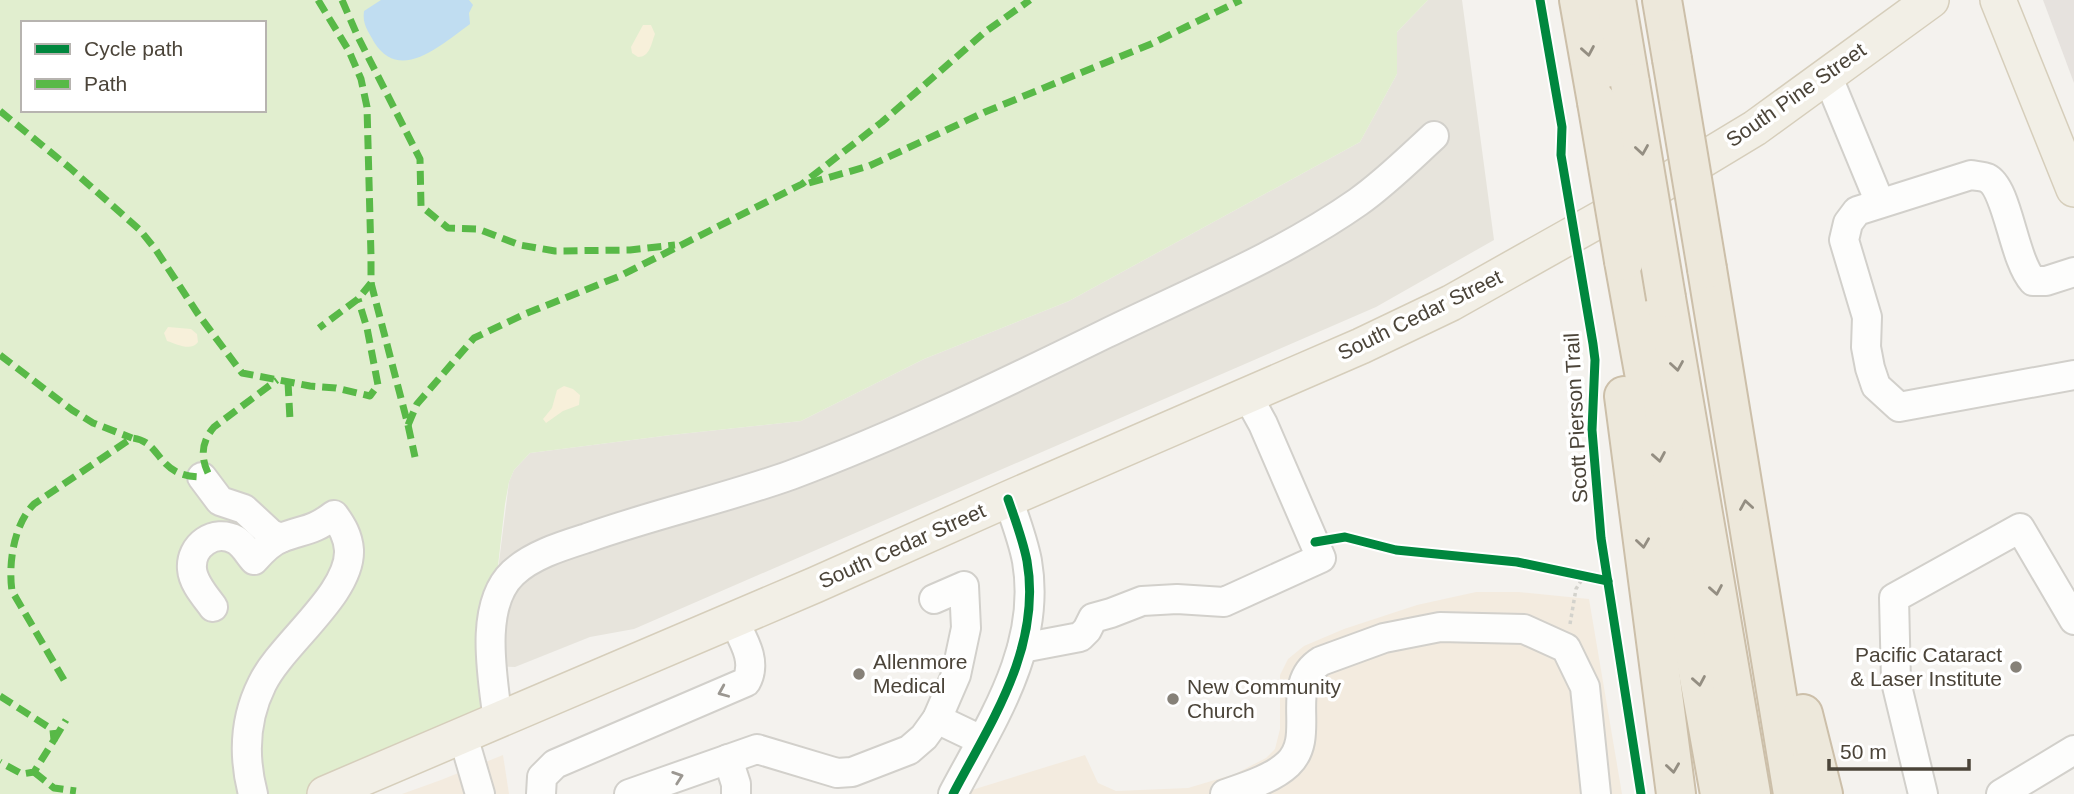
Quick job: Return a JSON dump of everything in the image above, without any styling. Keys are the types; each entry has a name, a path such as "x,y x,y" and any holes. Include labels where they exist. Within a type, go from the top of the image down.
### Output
{"highway":[{"path":"1579,0 1624,261 1628,323 1624,400 1676,794"},
{"path":"1616,0 1751,794"},
{"path":"1662,0 1794,794"},
{"path":"1628,323 1720,794"},
{"path":"1757,573 1787,640 1823,794"}],"main road":[{"name":"South Pine Street","path":"1659,186 1755,128 1931,0"},
{"path":"1998,0 2074,189"},
{"name":"South Cedar Street","path":"325,794 827,580 1361,346 1451,303 1659,186"}],"street":[{"path":"1827,75 1880,204"},
{"path":"498,721 491,661 493,610 501,587 523,565 555,549 605,531 791,475 1044,363 1240,268 1334,218 1382,184 1434,136"},
{"path":"2074,272 2046,281 2033,281 2024,271 2000,193 1989,179 1971,175 1857,211 1848,223 1844,240 1867,317 1866,348 1870,368 1876,386 1899,407 2074,375"},
{"path":"1022,648 1077,639 1087,630 1093,618 1142,601 1177,599 1224,602 1321,558 1263,424 1247,396"},
{"path":"202,477 220,501 244,509 271,534 281,538"},
{"path":"953,794 1004,697 1022,648 1029,597 1027,563 1008,499"},
{"path":"213,607 194,576 192,568 197,548 212,538 229,537 244,547 254,560 281,538 317,527 334,515 346,536 346,569 337,587 266,676 257,696 245,744 246,768 253,794"},
{"path":"1923,794 1896,681 1894,598 2020,528 2074,620"},
{"path":"629,794 757,749 827,771 845,773 909,750 924,737 937,719 956,675 964,643 964,586 934,599"},
{"path":"541,794 542,777 555,764 746,682 750,675 751,661 733,619"},
{"path":"1224,794 1256,782 1289,764 1301,740 1300,696 1302,685 1312,666 1384,638 1440,627 1524,629 1566,648 1586,687 1596,794"},
{"path":"937,719 981,740"},
{"path":"463,736 480,794"},
{"path":"2001,794 2074,750"},
{"path":"728,759 736,784 736,794"}],"path":[{"path":"1570,573 1596,578"},
{"path":"1566,648 1576,589 1584,576"}],"shaded area":[{"path":"1428,0 1462,0 1494,240 1376,307 634,629 590,637 515,667 491,666 493,610 509,482 514,470 530,453 801,421 924,359 1069,301 1360,142 1397,74 1397,32"},
{"path":"2043,0 2074,0 2074,83"},
{"path":"1476,592 1519,592 1589,599 1622,794 959,794 1085,755 1098,783 1116,791 1188,788 1235,774 1266,758 1275,749 1280,729 1280,675 1288,659 1304,646 1344,629 1417,605"},
{"path":"503,755 509,794 402,794 441,780"}],"green space":[{"path":"0,0 1428,0 1397,32 1397,74 1360,142 1069,301 924,359 801,421 530,453 514,470 505,504 493,610 498,721 325,794 0,794"}],"sand":[{"path":"643,25 651,25 655,34 648,52 638,57 632,53 631,47"},
{"path":"168,327 191,329 197,334 198,342 188,347 167,341 164,333"},
{"path":"564,386 580,395 579,405 563,411 546,423 543,419 552,408 557,390"}],"water":[{"path":"381,0 469,0 473,5 469,13 470,24 434,50 408,60 396,60 384,54 365,24 364,11"}],"marked path":[{"path":"318,0 349,51 361,79 367,107 371,256 371,283 358,299 319,328"},
{"path":"342,0 420,159 421,206 448,228 478,229 520,245 555,251 630,250 675,245"},
{"path":"371,283 408,425 417,404 474,338 525,314 620,276 802,184 882,122 985,32 1030,0"},
{"path":"809,183 869,166 985,112 1151,44 1241,0"},
{"path":"0,111 140,230 242,373 370,396 378,385 367,328 358,299"},
{"path":"0,355 72,410 93,423 132,438"},
{"path":"208,473 203,455 210,432 277,380"},
{"path":"288,382 290,420"},
{"path":"408,425 415,457"},
{"path":"64,680 12,591 14,544 27,512 34,504 132,438 149,445 176,471 202,477"},
{"path":"0,696 53,730 54,740 34,772 22,774 0,762"},
{"path":"54,740 66,720"},
{"path":"34,772 54,788 76,791"}],"cycle path":[{"name":"Scott Pierson Trail","path":"1540,0 1562,127 1561,155 1593,344 1595,360 1592,430 1601,538 1641,794"},
{"path":"953,794 1010,683 1027,624 1030,593 1027,561 1008,499"},
{"path":"1315,542 1345,537 1396,550 1517,562 1608,581"}],"place":[{"name":"Pacific Cataract & Laser Institute","path":"2016,667"},
{"name":"Allenmore Medical","path":"859,674"},
{"name":"New Community Church","path":"1173,699"}]}
